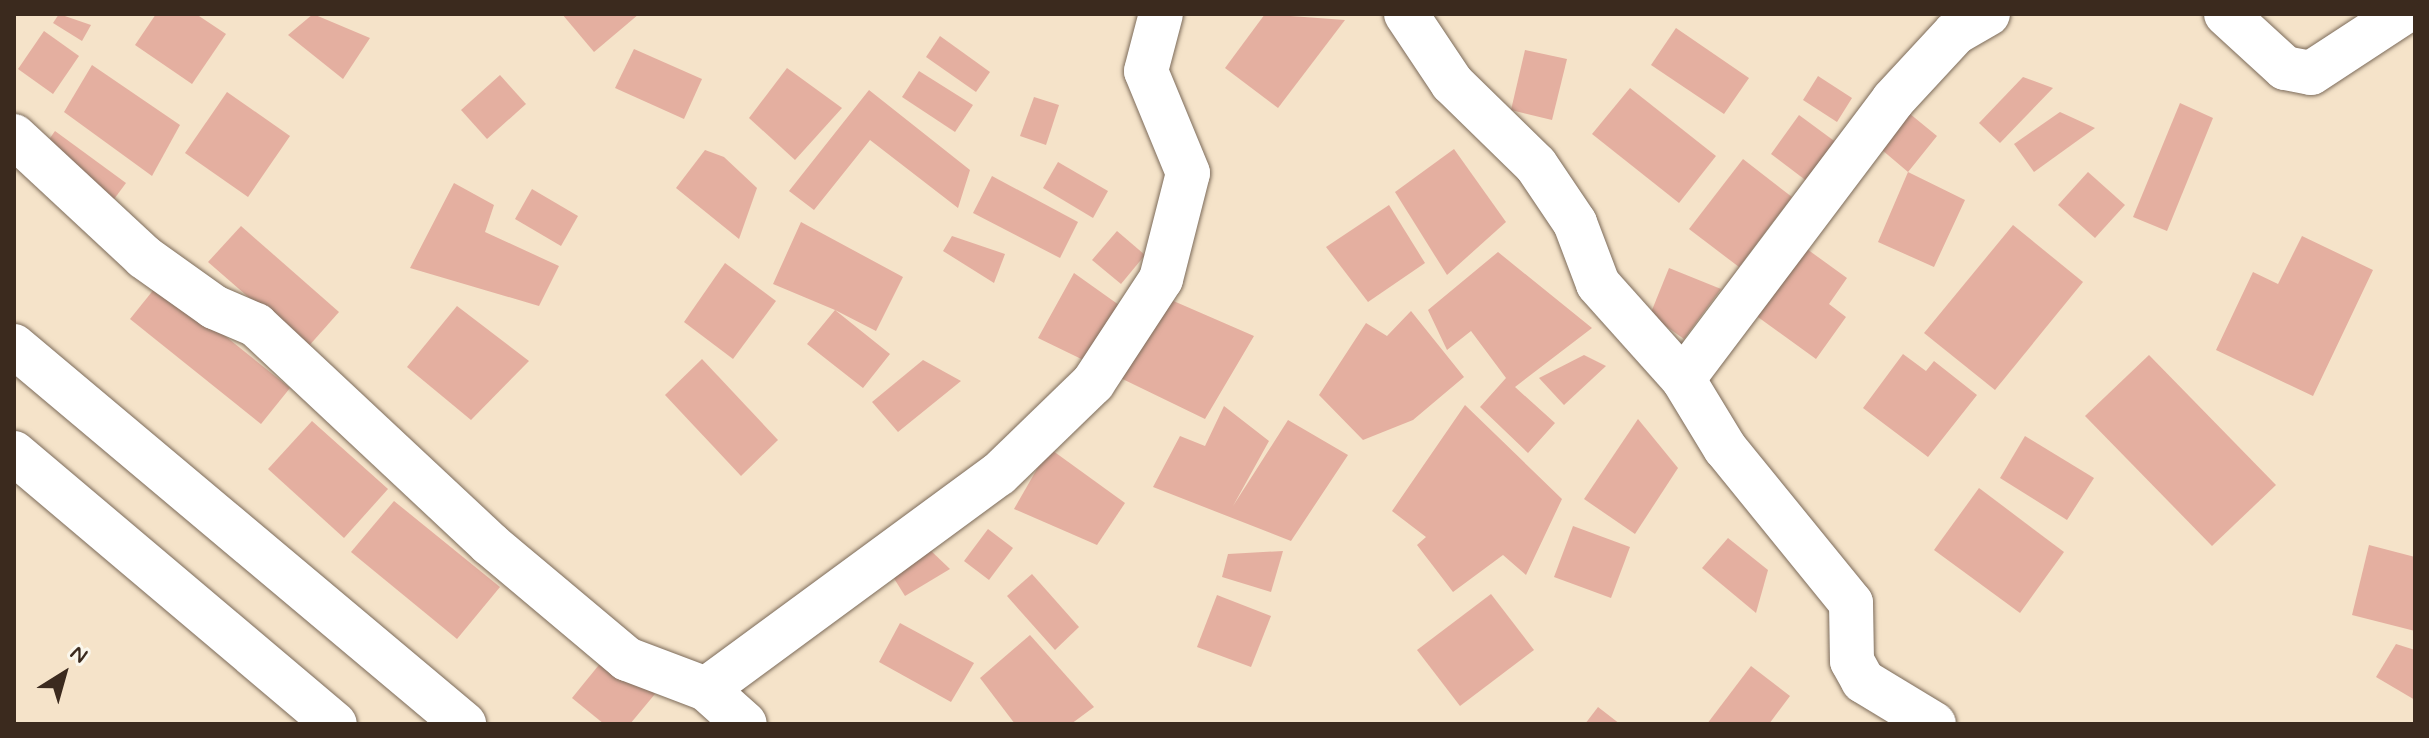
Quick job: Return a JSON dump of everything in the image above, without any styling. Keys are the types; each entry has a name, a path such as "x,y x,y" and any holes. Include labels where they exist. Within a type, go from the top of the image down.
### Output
{"street":[{"path":"706,689 999,474 1093,383 1161,279 1188,173 1146,71 1161,14"},
{"path":"1406,14 1452,83 1536,165 1575,223 1598,284 1683,379 1725,448 1851,603 1852,661 1863,681 1934,724"},
{"path":"1683,379 1893,100 1955,33 1988,14"},
{"path":"2226,14 2285,68 2311,73 2401,14"},
{"path":"14,136 144,257 214,307 256,325 490,544 627,659 706,689 745,724"},
{"path":"14,346 464,724"},
{"path":"14,453 335,724"}],"building":[{"path":"59,14 91,25 82,41 53,23"},
{"path":"156,14 196,14 226,34 192,84 135,45"},
{"path":"313,14 370,38 343,79 288,35"},
{"path":"562,14 639,14 594,52"},
{"path":"1265,14 1345,20 1278,108 1225,68"},
{"path":"1676,28 1749,78 1724,114 1651,65"},
{"path":"44,31 79,56 53,94 18,69"},
{"path":"940,36 990,72 976,92 926,57"},
{"path":"634,49 702,79 684,119 615,88"},
{"path":"1525,50 1567,59 1552,120 1511,110"},
{"path":"92,65 180,125 152,176 64,112"},
{"path":"787,68 842,108 795,160 749,118"},
{"path":"919,71 973,105 955,132 902,97"},
{"path":"500,75 526,104 487,139 461,110"},
{"path":"1818,76 1852,98 1837,122 1803,100"},
{"path":"2023,77 2053,88 2000,143 1979,123"},
{"path":"1630,88 1716,156 1679,203 1592,134"},
{"path":"869,90 970,170 958,208 870,140 814,210 789,191"},
{"path":"227,92 290,136 248,197 185,153"},
{"path":"1034,97 1059,105 1046,145 1020,136"},
{"path":"1893,100 1937,136 1908,172 1875,144"},
{"path":"2180,103 2213,118 2167,231 2133,217"},
{"path":"2060,112 2095,128 2034,172 2014,144"},
{"path":"1799,115 1837,143 1808,182 1771,154"},
{"path":"55,131 126,183 106,210 36,158"},
{"path":"1454,149 1506,222 1447,275 1395,192"},
{"path":"705,150 724,157 757,188 739,239 676,188"},
{"path":"1743,159 1792,197 1739,267 1689,229"},
{"path":"1058,162 1108,191 1093,218 1043,188"},
{"path":"1908,172 1965,200 1934,267 1878,242"},
{"path":"2088,172 2125,205 2095,238 2058,205"},
{"path":"992,176 1078,222 1060,258 973,213"},
{"path":"454,183 494,205 485,232 559,266 539,306 410,268"},
{"path":"532,189 578,216 561,246 515,219"},
{"path":"1389,205 1425,263 1368,302 1326,247"},
{"path":"801,222 903,277 876,331 773,284"},
{"path":"2013,225 2083,282 1995,390 1924,333"},
{"path":"241,226 339,312 307,348 208,262"},
{"path":"1117,231 1145,255 1121,284 1092,260"},
{"path":"952,236 1005,254 994,283 943,251"},
{"path":"2302,236 2373,270 2313,396 2216,350 2253,272 2278,284"},
{"path":"1800,244 1847,278 1829,304 1846,317 1816,359 1751,312"},
{"path":"1498,252 1592,328 1515,387 1555,423 1528,453 1480,407 1506,378 1471,331 1447,350 1428,310"},
{"path":"725,263 776,301 733,359 684,322"},
{"path":"1669,268 1721,289 1684,339 1650,315"},
{"path":"1074,273 1119,305 1139,286 1254,336 1205,419 1038,338"},
{"path":"159,283 290,388 261,424 130,319"},
{"path":"457,306 529,361 471,420 407,367"},
{"path":"835,310 890,354 863,388 807,344"},
{"path":"1411,311 1464,377 1413,420 1363,440 1319,395 1366,323 1387,336"},
{"path":"1903,354 1926,371 1934,361 1977,395 1928,457 1863,408"},
{"path":"1584,355 1606,366 1564,405 1539,378"},
{"path":"2149,355 2276,485 2212,546 2085,416"},
{"path":"702,359 778,440 741,476 665,395"},
{"path":"923,360 961,381 898,432 872,402"},
{"path":"1465,405 1562,499 1526,575 1503,555 1453,592 1417,545 1426,537 1392,511"},
{"path":"1224,406 1269,441 1233,506 1288,420 1348,455 1291,541 1153,487 1180,436 1205,446"},
{"path":"1638,419 1678,468 1635,534 1584,499"},
{"path":"312,421 388,489 344,538 268,469"},
{"path":"2025,436 2094,478 2067,520 2000,478"},
{"path":"1049,448 1125,503 1097,545 1014,509"},
{"path":"1979,488 2064,552 2020,613 1934,550"},
{"path":"394,501 500,587 457,639 351,552"},
{"path":"1573,526 1630,547 1611,598 1554,577"},
{"path":"988,529 1013,548 989,580 964,561"},
{"path":"1728,538 1768,570 1756,613 1702,568"},
{"path":"2369,545 2415,557 2415,631 2352,615"},
{"path":"928,548 950,569 905,596 890,572"},
{"path":"1283,551 1271,592 1222,577 1228,554"},
{"path":"1032,574 1079,627 1055,650 1007,596"},
{"path":"1491,594 1534,650 1460,706 1417,650"},
{"path":"1217,595 1271,616 1251,667 1197,647"},
{"path":"900,623 974,663 951,702 879,662"},
{"path":"1030,635 1094,707 1071,724 1015,724 980,678"},
{"path":"2396,644 2415,650 2415,700 2376,677"},
{"path":"607,655 655,694 630,724 604,724 572,698"},
{"path":"1751,666 1790,696 1769,724 1707,724"},
{"path":"1598,707 1620,724 1585,724"}]}
